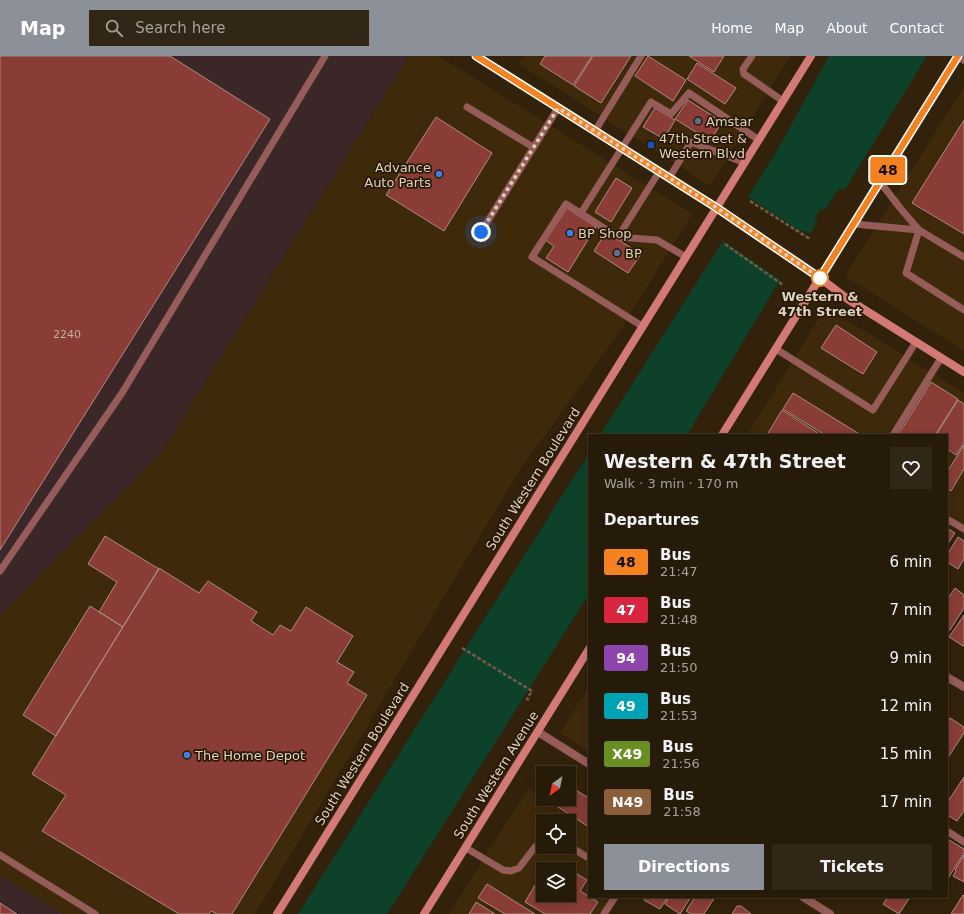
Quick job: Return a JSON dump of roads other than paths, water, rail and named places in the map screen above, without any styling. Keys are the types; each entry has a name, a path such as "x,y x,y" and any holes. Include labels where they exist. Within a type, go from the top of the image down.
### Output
{"main road":[{"path":"476,56 717,208 820,278 849,300 964,372"},
{"name":"South Western Boulevard","path":"276,914 717,208 810,56"},
{"path":"723,434 958,56"},
{"name":"South Western Avenue","path":"424,914 588,651"}],"street":[{"path":"958,56 964,60"},
{"path":"948,678 964,687"},
{"path":"538,732 588,763"},
{"path":"805,898 830,914"}],"lane":[{"path":"0,571 122,393 325,56"},
{"path":"595,131 641,56"},
{"path":"752,56 744,69 744,74 783,101"},
{"path":"581,213 651,102 672,114 689,93 759,140"},
{"path":"467,107 533,147"},
{"path":"481,232 558,108"},
{"path":"669,178 691,142 745,163"},
{"path":"618,237 659,172"},
{"path":"880,182 919,230 964,257"},
{"path":"642,326 532,257 566,204 618,237 657,240 686,257"},
{"path":"854,224 919,230"},
{"path":"919,230 906,273 964,310"},
{"path":"776,349 873,410 916,342"},
{"path":"895,434 941,358"},
{"path":"948,520 964,529"},
{"path":"948,832 964,842"},
{"path":"466,848 502,870 511,871 519,868 536,846"},
{"path":"576,850 587,857"},
{"path":"0,855 95,914"},
{"path":"604,914 614,898"}],"place":[{"name":"Amstar","path":"698,121"},
{"name":"47th Street & Western Blvd","path":"651,145"},
{"name":"Advance Auto Parts","path":"439,174"},
{"name":"BP Shop","path":"570,233"},
{"name":"BP","path":"617,253"},
{"name":"Western & 47th Street","path":"820,278"},
{"name":"The Home Depot","path":"187,755"}]}
